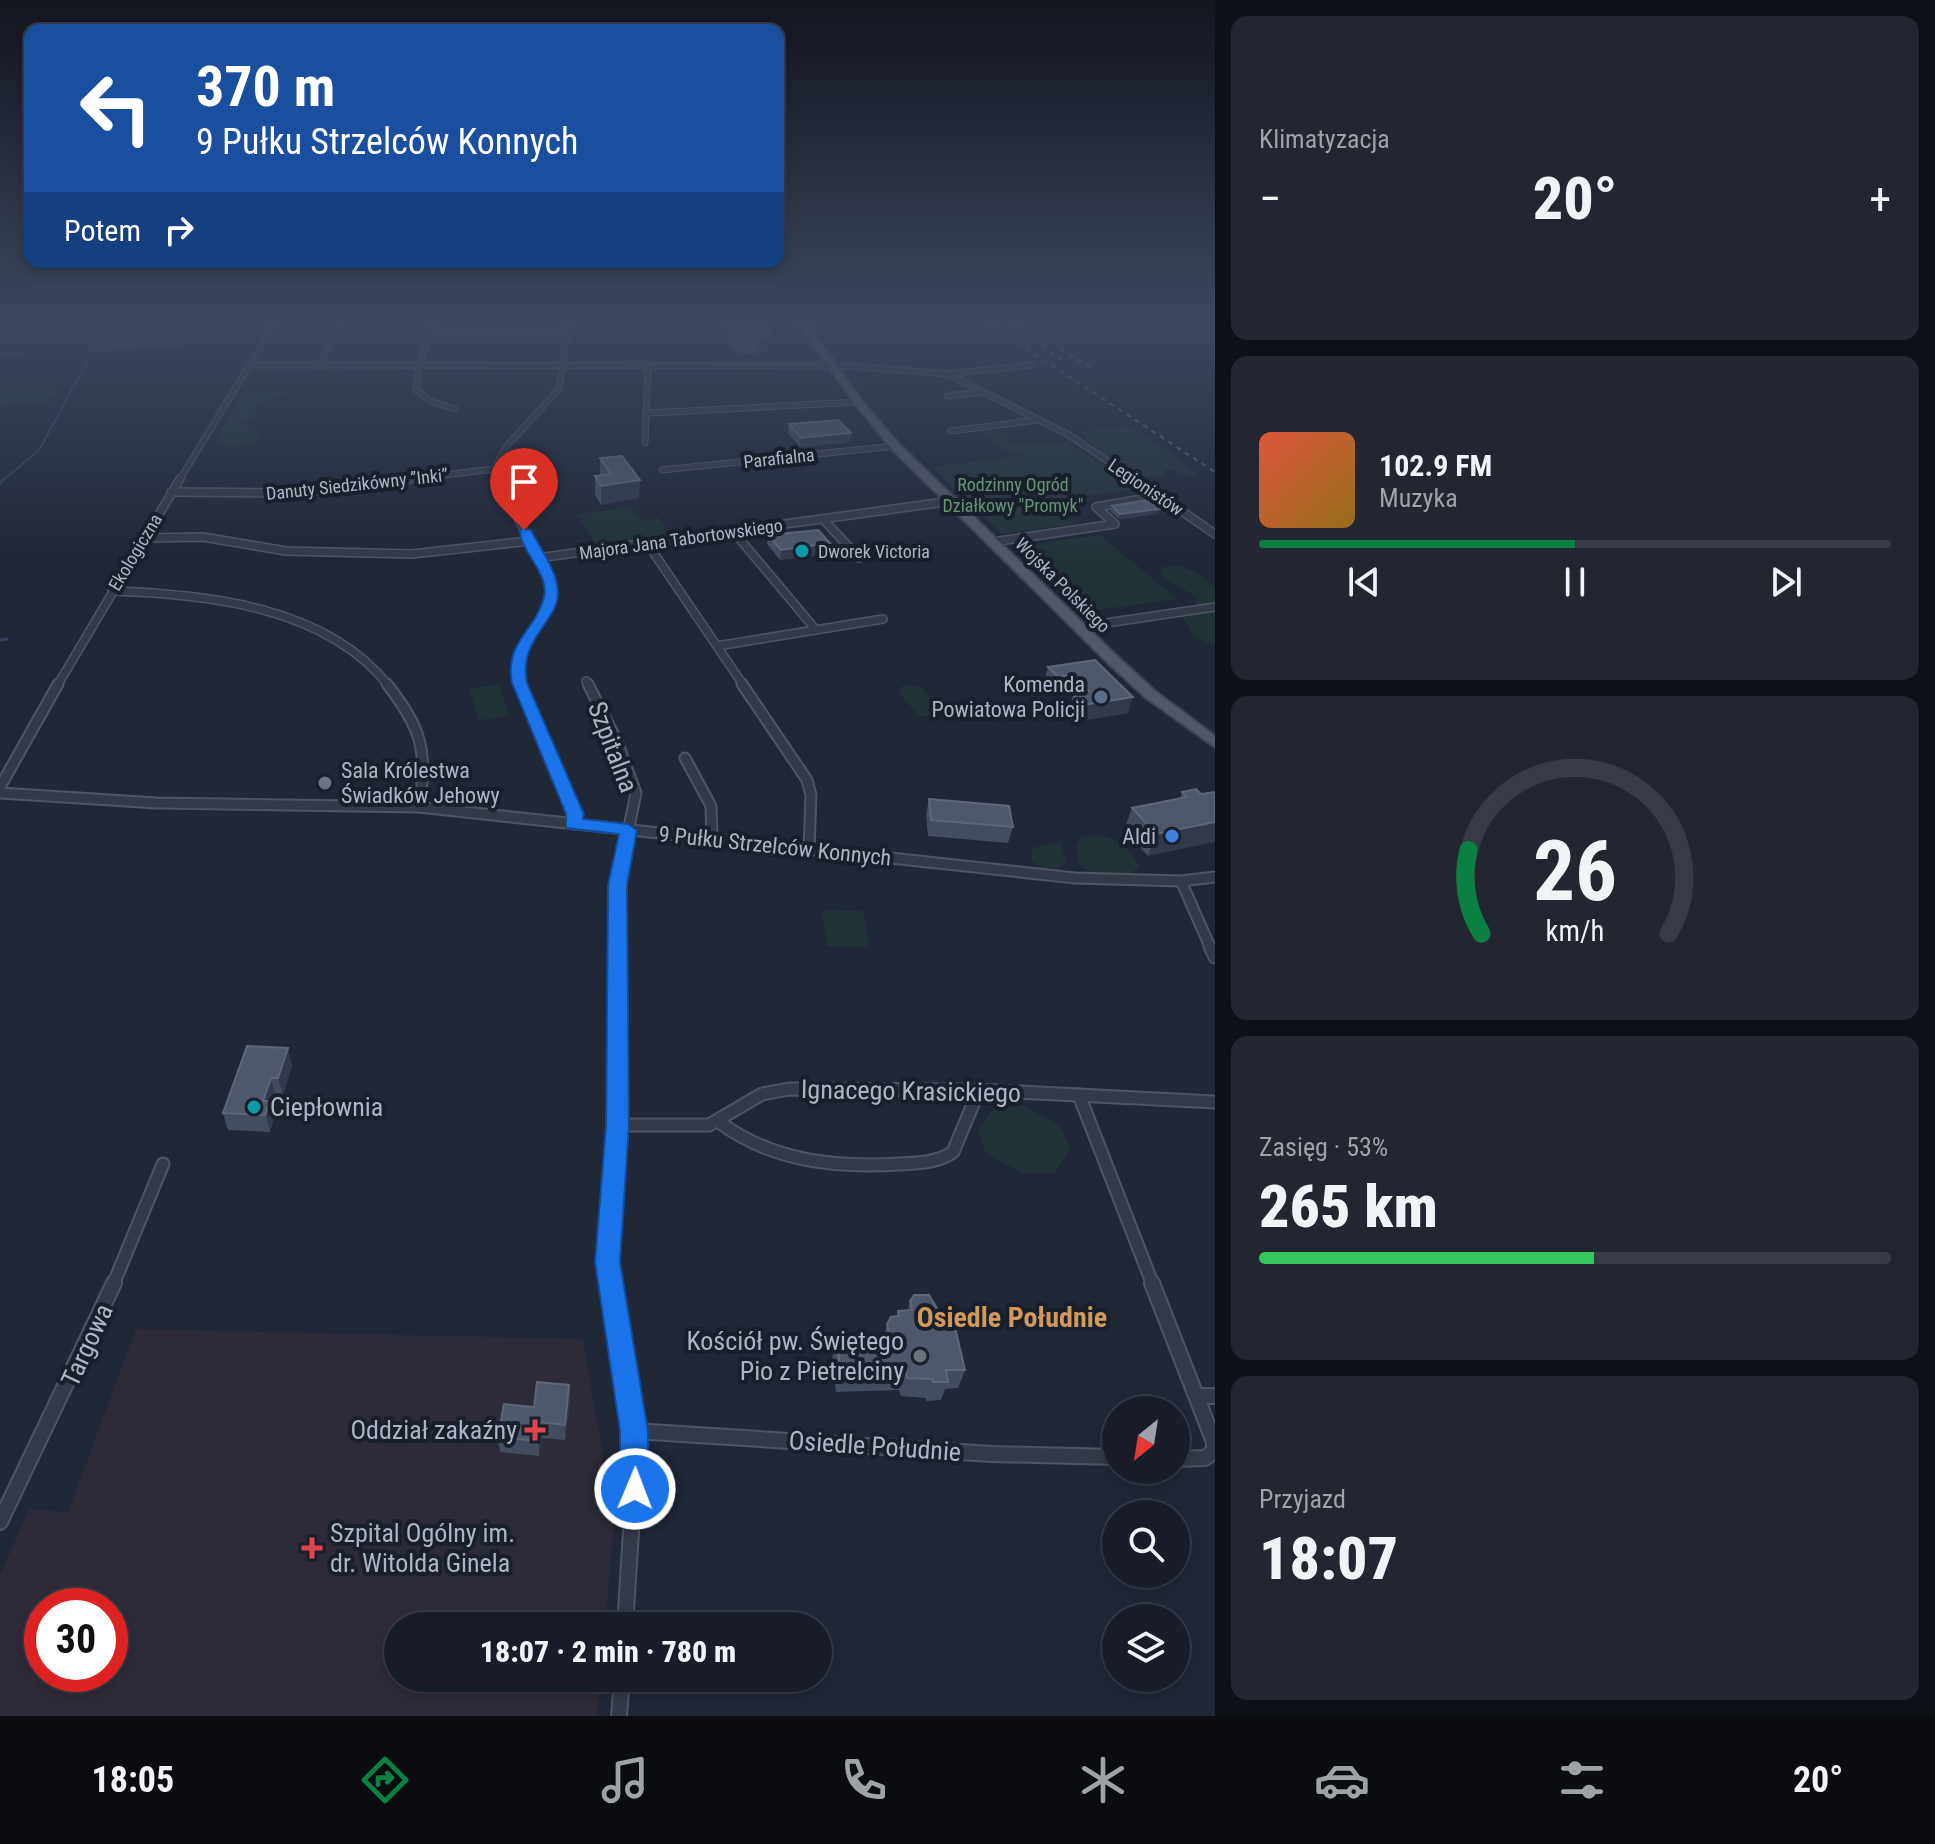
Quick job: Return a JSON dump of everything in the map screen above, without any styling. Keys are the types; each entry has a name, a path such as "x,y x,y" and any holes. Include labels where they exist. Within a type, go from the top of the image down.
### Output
{"main road":[{"name":"Wojska Polskiego","path":"858,402 895,446 1079,627 1150,694 1215,743"}],"street":[{"name":"Ekologiczna","path":"0,790 112,591 227,401"},
{"path":"431,401 455,409"},
{"path":"548,401 506,447 494,469 538,558 552,596 515,669 575,814 573,824"},
{"path":"645,443 648,401"},
{"name":"Legionistów","path":"1002,401 1040,419 1215,534"},
{"path":"648,413 858,402"},
{"path":"951,431 1040,419"},
{"name":"Parafialna","path":"662,470 895,446"},
{"name":"Danuty Siedzikówny ”Inki”","path":"171,492 302,493 494,469"},
{"path":"993,542 1115,524 1096,507 1160,496"},
{"name":"Majora Jana Tabortowskiego","path":"538,558 952,501"},
{"path":"823,519 859,558"},
{"path":"733,531 816,630"},
{"path":"143,538 203,537 286,551 412,554 529,541"},
{"path":"647,543 807,780 811,795 809,849"},
{"path":"112,591 177,592 231,601 310,629 360,658 394,688 420,742 425,760 419,807"},
{"path":"1079,627 1215,607"},
{"path":"717,646 883,619"},
{"name":"Szpitalna","path":"586,681 617,741 635,788 617,885 617,1125 607,1262 634,1431 636,1471 626,1612"},
{"path":"685,758 709,801 712,839"},
{"name":"9 Pułku Strzelców Konnych","path":"0,790 157,803 419,807 1075,878 1181,881 1215,877"},
{"path":"1181,881 1215,957"},
{"name":"Ignacego Krasickiego","path":"719,1122 747,1102 777,1090 979,1090 1215,1102"},
{"path":"617,1125 719,1122 750,1142 804,1158 858,1166 933,1161 953,1152 979,1090"},
{"path":"1079,1095 1197,1396 1214,1451 1205,1458 1190,1459"},
{"name":"Targowa","path":"0,1522 98,1323 163,1164"},
{"path":"1197,1396 1215,1396"},
{"name":"Osiedle Południe","path":"634,1431 992,1454 1102,1457"},
{"path":"619,1716 621,1692"}],"shaded area":[{"name":"Szpital Ogólny im. dr. Witolda Ginela","path":"136,1329 583,1339 614,1521 606,1612 384,1612 384,1692 599,1692 597,1716 0,1716 0,1575 29,1509 68,1512"}],"green space":[{"path":"0,401 46,401 42,403 0,406"},
{"path":"235,401 268,401 258,406 252,419 242,423 259,437 258,441 239,447 213,446 230,412 240,405"},
{"path":"1129,425 1169,451 1199,476 1168,470 1164,470 1166,475 1155,476 1131,472 1108,459 1083,432"},
{"name":"Rodzinny Ogród Działkowy \"Promyk\"","path":"983,429 1007,434 1010,439 1004,441 1009,443 1070,442 1074,446 1072,449 1080,449 1139,489 1053,500 1051,503 1074,524 1002,534 933,467 1028,455 1010,453 983,437"},
{"path":"630,507 641,521 659,518 671,535 597,545 577,514"},
{"path":"1100,535 1177,599 1097,610 1027,545"},
{"path":"1178,566 1194,571 1215,587 1215,646 1194,637 1182,615 1196,604 1196,597 1159,574 1163,567"},
{"path":"499,684 510,716 479,720 469,689"},
{"path":"902,686 922,688 944,715 919,716 899,692"},
{"path":"1096,835 1122,844 1139,866 1127,875 1118,877 1100,876 1085,869 1079,862 1076,844 1082,837"},
{"path":"1061,842 1066,862 1058,869 1048,871 1031,861 1032,848"},
{"path":"822,910 863,911 869,947 827,946"},
{"path":"1024,1106 1059,1125 1071,1149 1055,1173 1023,1174 986,1153 978,1129 995,1107"}],"building":[{"path":"838,420 851,433 801,438 789,424"},
{"path":"622,456 640,480 601,486 595,476 611,474 600,458"},
{"path":"1147,500 1159,509 1120,514 1112,506"},
{"path":"818,530 830,543 781,550 768,535"},
{"path":"1095,660 1133,697 1083,705 1073,694 1089,691 1073,675 1058,677 1048,667"},
{"path":"1196,789 1201,794 1215,792 1215,822 1156,834 1132,808 1187,797 1182,792"},
{"path":"929,799 1009,806 1013,827 931,820"},
{"path":"247,1046 288,1048 278,1078 271,1078 263,1101 270,1101 265,1115 223,1113"},
{"path":"914,1295 929,1295 938,1310 951,1310 965,1370 946,1370 948,1382 907,1378 905,1371 841,1373 836,1340 890,1339 887,1324 891,1317 899,1316 898,1311 912,1310 910,1301"},
{"path":"537,1382 569,1385 565,1425 540,1422 538,1441 498,1437 504,1404 534,1407"}],"waterway":[{"path":"2,481 39,450 66,401"},
{"path":"0,640 7,639"}],"railway":[{"path":"1107,401 1215,472"}],"place":[{"name":"Dworek Victoria","path":"802,551"},
{"name":"Komenda Powiatowa Policji","path":"1101,697"},
{"name":"Sala Królestwa Świadków Jehowy","path":"325,783"},
{"name":"Aldi","path":"1172,836"},
{"name":"Ciepłownia","path":"254,1107"},
{"name":"Kościół pw. Świętego Pio z Pietrelciny","path":"920,1356"},
{"name":"Oddział zakaźny","path":"535,1430"},
{"name":"Szpital Ogólny im. dr. Witolda Ginela","path":"312,1548"}],"district":[{"name":"Osiedle Południe","path":"1012,1317"}],"route":[{"path":"524,530 549,581 552,596 515,663 519,683 575,814 573,824 628,830 617,885 617,1125 607,1262 634,1431 635,1489"}]}
